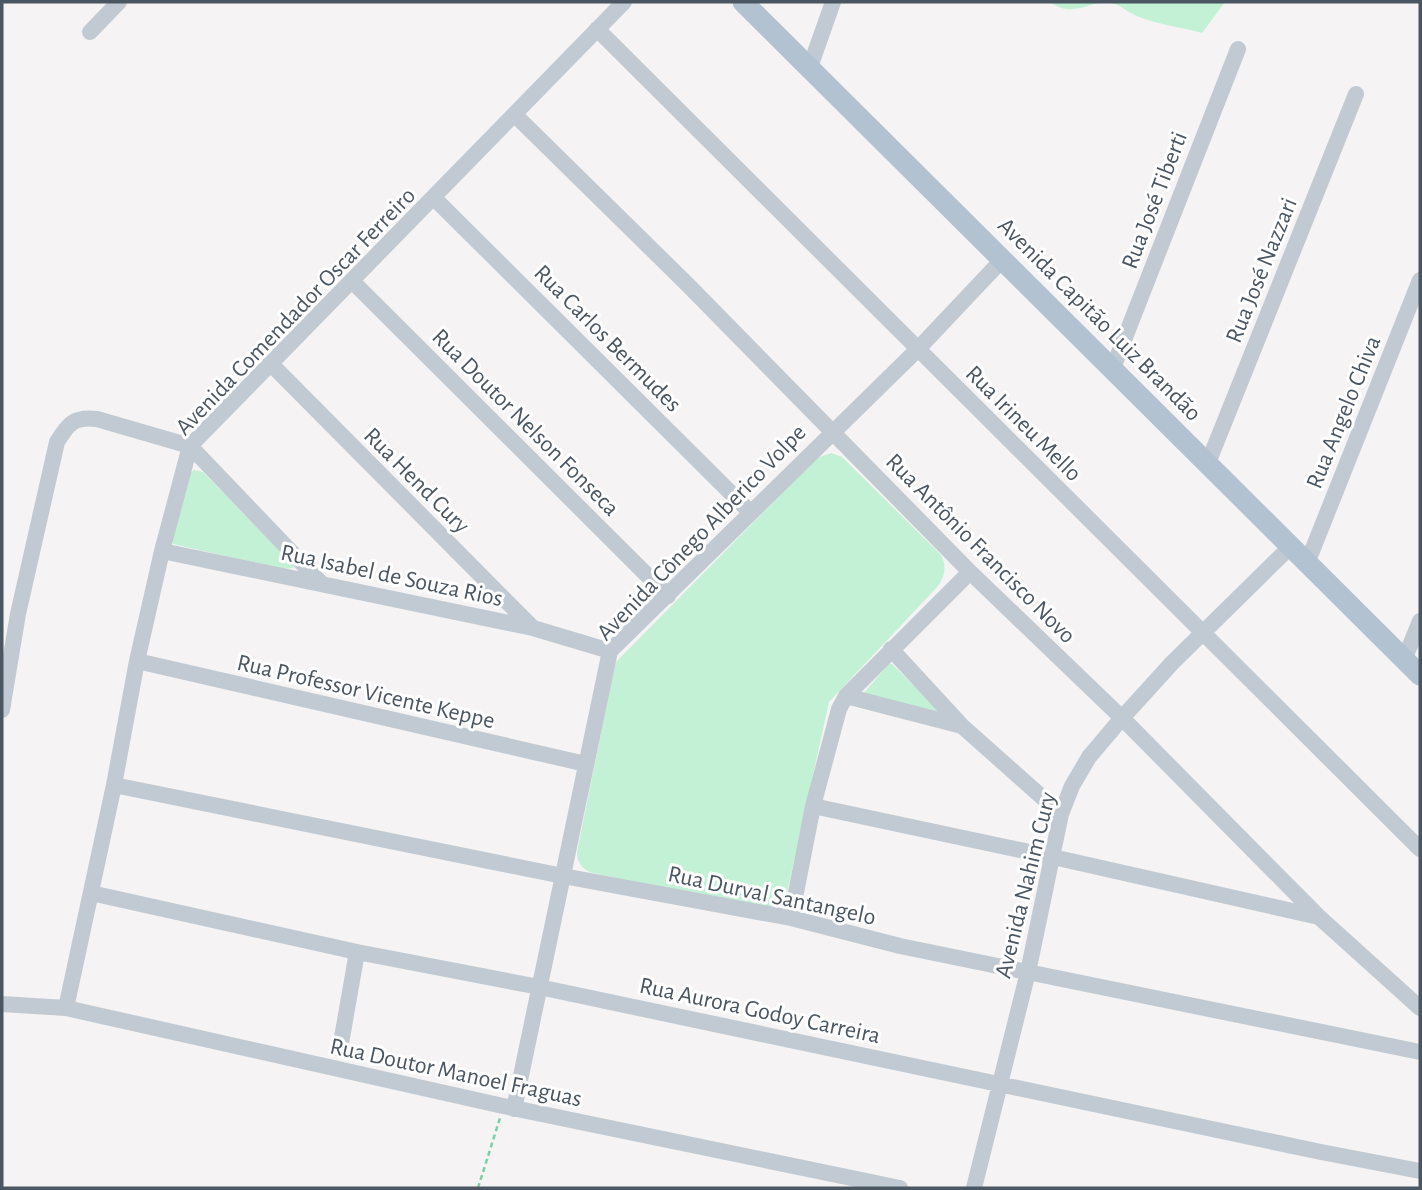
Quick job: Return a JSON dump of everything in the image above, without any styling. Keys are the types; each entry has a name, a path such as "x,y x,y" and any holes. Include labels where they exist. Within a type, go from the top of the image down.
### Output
{"main road":[{"name":"Avenida Capitão Luiz Brandão","path":"743,2 1420,675"}],"street":[{"path":"90,32 119,2"},
{"name":"Avenida Comendador Oscar Ferreiro","path":"66,1008 114,785 137,661 190,446 624,2"},
{"path":"810,67 832,2"},
{"name":"Rua Irineu Mello","path":"597,29 1420,849"},
{"name":"Rua José Tiberti","path":"1113,368 1238,49"},
{"name":"Rua José Nazzari","path":"1208,463 1356,94"},
{"name":"Rua Antônio Francisco Novo","path":"515,114 687,284 970,572 1122,718 1319,916 1420,1008"},
{"name":"Rua Carlos Bermudes","path":"434,198 750,512"},
{"name":"Avenida Cônego Alberico Volpe","path":"509,1108 538,987 610,651 917,350 1002,260"},
{"name":"Rua Angelo Chiva","path":"1308,561 1420,280"},
{"name":"Rua Doutor Nelson Fonseca","path":"352,281 668,596"},
{"name":"Rua Hend Cury","path":"270,363 533,628"},
{"path":"2,710 18,614 57,442 64,429 74,421 84,418 190,446 320,582"},
{"name":"Avenida Nahim Cury","path":"974,1188 1028,972 1061,814 1072,786 1089,757 1122,718 1291,546"},
{"name":"Rua Isabel de Souza Rios","path":"162,551 533,628 610,651"},
{"path":"791,918 813,806 839,709 846,696 970,572"},
{"path":"1404,660 1420,621"},
{"path":"891,649 962,726 1061,814"},
{"name":"Rua Professor Vicente Keppe","path":"137,661 586,764"},
{"path":"846,696 962,726"},
{"name":"Rua Durval Santangelo","path":"114,785 562,876 791,918 900,946 1420,1052"},
{"path":"813,806 1053,856 1319,916"},
{"name":"Rua Aurora Godoy Carreira","path":"91,892 357,952 538,987 1420,1171"},
{"path":"340,1049 357,952"},
{"name":"Rua Doutor Manoel Fraguas","path":"2,1004 66,1008 509,1108 900,1188"}],"path":[{"path":"478,1188 509,1108"}],"green space":[{"path":"1050,2 1225,2 1202,33 1147,20 1112,3 1066,9"},
{"path":"831,453 842,457 941,555 944,571 938,586 829,702 786,897 778,906 765,909 586,870 579,863 577,852 615,663 817,458"},
{"path":"194,470 203,472 294,568 284,569 173,544 188,474"},
{"path":"889,664 939,711 938,714 862,695"}]}
